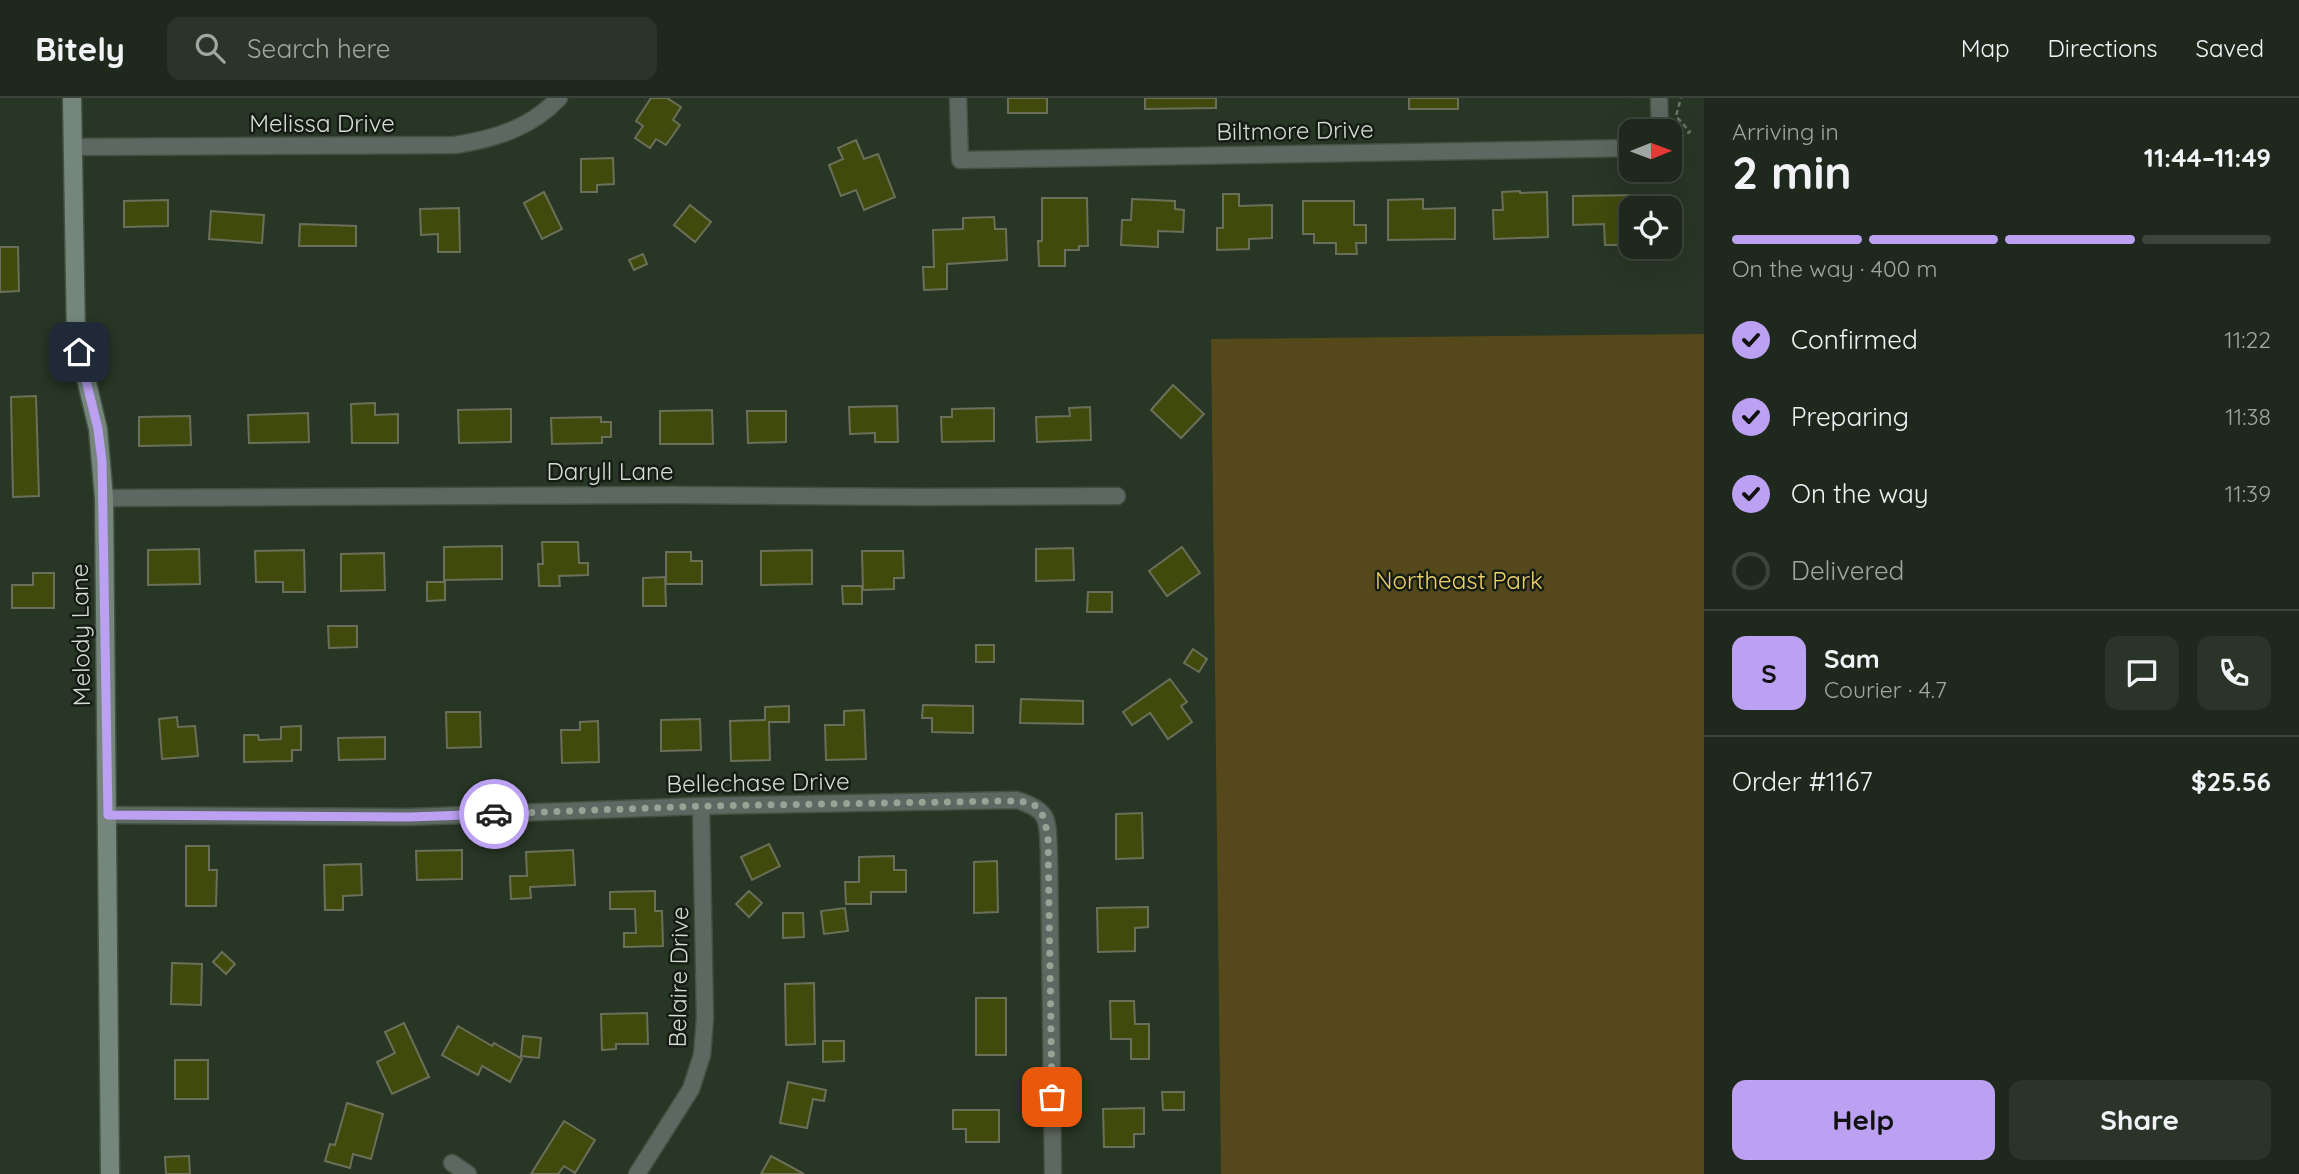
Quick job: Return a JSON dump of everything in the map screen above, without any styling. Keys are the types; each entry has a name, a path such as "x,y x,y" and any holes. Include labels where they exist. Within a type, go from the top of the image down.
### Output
{"street":[{"name":"Melody Lane","path":"72,98 76,337 98,429 104,498 110,1174"},
{"name":"Melissa Drive","path":"73,147 455,145 507,133 537,118 559,98"},
{"name":"Biltmore Drive","path":"958,98 960,160 1619,148"},
{"path":"1659,98 1660,119"},
{"name":"Daryll Lane","path":"104,498 1117,496"},
{"name":"Bellechase Drive","path":"108,815 409,817 701,806 1017,800 1036,806 1044,814 1049,853 1053,1174"},
{"name":"Belaire Drive","path":"637,1174 691,1089 702,1055 705,1018 701,806"},
{"path":"452,1163 468,1174"}],"path":[{"path":"1679,119 1676,116 1681,98"},
{"path":"1682,123 1690,132 1682,136"}],"green space":[{"name":"Northeast Park","path":"1704,334 1704,1174 1221,1174 1211,339"}],"building":[{"path":"651,98 667,98 681,107 673,120 680,125 666,145 656,139 650,148 635,138 643,126 636,121"},
{"path":"1008,98 1047,98 1047,113 1008,113"},
{"path":"1145,98 1216,98 1216,108 1145,109"},
{"path":"1409,98 1458,98 1458,109 1409,109"},
{"path":"856,140 864,159 878,154 895,197 864,210 856,190 841,196 829,165 843,159 838,148"},
{"path":"613,158 614,184 597,185 597,192 581,192 581,159"},
{"path":"544,192 562,229 542,239 524,203"},
{"path":"1502,192 1547,192 1548,237 1494,239 1493,210 1503,210"},
{"path":"1223,194 1239,194 1239,206 1272,205 1272,238 1249,239 1249,249 1217,250 1217,228 1223,228"},
{"path":"1637,195 1619,196 1619,245 1605,245 1604,224 1573,225 1573,196"},
{"path":"1042,198 1087,198 1088,246 1079,246 1079,250 1065,250 1065,266 1039,266 1038,241 1042,241"},
{"path":"1132,199 1175,201 1175,209 1184,210 1183,232 1158,231 1158,247 1121,245 1122,220 1131,220"},
{"path":"1423,199 1423,209 1455,208 1455,239 1388,240 1388,200"},
{"path":"168,200 168,226 124,227 124,201"},
{"path":"1303,201 1354,201 1354,225 1366,225 1366,243 1356,243 1357,254 1336,254 1336,243 1314,243 1314,234 1303,234"},
{"path":"690,205 711,222 695,242 674,225"},
{"path":"459,208 460,252 438,252 438,234 421,235 420,209"},
{"path":"211,211 264,215 262,243 209,239"},
{"path":"994,217 995,229 1006,229 1007,260 947,264 947,289 924,290 923,267 934,267 933,230 963,229 963,218"},
{"path":"300,224 356,226 356,246 299,246"},
{"path":"0,247 18,247 19,291 0,292"},
{"path":"643,254 647,264 634,270 629,260"},
{"path":"1173,385 1204,414 1181,438 1151,410"},
{"path":"36,396 39,496 13,497 11,397"},
{"path":"375,403 375,415 398,414 398,443 352,443 351,404"},
{"path":"897,406 898,442 875,442 875,433 850,434 849,407"},
{"path":"1090,407 1091,440 1037,442 1036,417 1070,416 1069,408"},
{"path":"994,408 994,441 942,442 941,417 952,417 952,409"},
{"path":"511,409 511,442 459,443 458,410"},
{"path":"712,410 713,444 660,444 660,411"},
{"path":"747,411 786,411 786,442 748,443"},
{"path":"308,413 309,442 249,443 248,415"},
{"path":"190,416 191,445 139,446 139,417"},
{"path":"601,417 601,422 611,422 611,437 602,437 602,443 552,444 551,418"},
{"path":"542,542 578,542 579,563 588,563 588,575 559,576 560,586 539,586 538,564 543,564"},
{"path":"502,546 502,579 444,580 444,547"},
{"path":"1182,547 1200,573 1167,596 1149,571"},
{"path":"1073,548 1074,580 1036,581 1036,549"},
{"path":"199,549 200,584 148,585 148,550"},
{"path":"304,550 305,592 283,592 283,582 256,582 255,551"},
{"path":"812,550 812,584 761,585 761,551"},
{"path":"862,551 903,551 904,578 894,578 894,589 863,590"},
{"path":"666,552 691,552 691,561 702,561 702,584 666,584"},
{"path":"384,553 385,590 341,591 341,554"},
{"path":"33,573 54,573 54,608 12,608 12,585 33,585"},
{"path":"665,577 666,606 643,606 643,578"},
{"path":"427,582 445,582 445,600 427,601"},
{"path":"842,586 862,586 862,604 843,604"},
{"path":"1088,592 1112,592 1112,612 1087,612"},
{"path":"328,626 357,626 357,647 329,648"},
{"path":"976,645 994,645 994,662 976,662"},
{"path":"1193,649 1207,659 1199,672 1184,663"},
{"path":"1170,679 1187,702 1181,706 1192,722 1168,739 1150,713 1132,725 1123,712"},
{"path":"1021,699 1083,701 1083,724 1020,723"},
{"path":"923,705 973,706 973,733 932,732 932,718 922,718"},
{"path":"789,706 789,722 769,722 770,760 731,761 730,721 765,720 765,707"},
{"path":"864,710 866,759 826,760 825,725 844,725 844,711"},
{"path":"446,712 480,712 481,747 447,748"},
{"path":"177,717 178,727 195,726 198,756 162,759 159,719"},
{"path":"700,719 701,750 661,751 661,720"},
{"path":"598,721 599,762 562,763 561,730 580,730 580,722"},
{"path":"301,726 301,750 292,750 292,761 244,762 244,735 258,735 259,740 281,739 281,727"},
{"path":"385,737 385,759 339,760 338,738"},
{"path":"1142,813 1143,858 1116,859 1116,814"},
{"path":"769,844 780,866 752,880 741,857"},
{"path":"186,846 209,846 209,870 217,870 216,906 186,906"},
{"path":"462,850 462,879 417,880 416,851"},
{"path":"573,850 575,885 530,887 531,898 511,899 510,876 527,876 526,852"},
{"path":"894,856 894,870 906,870 906,892 871,892 871,904 846,904 845,882 859,882 859,857"},
{"path":"997,861 998,912 974,913 974,862"},
{"path":"361,864 362,895 343,896 343,910 325,910 324,865"},
{"path":"655,891 655,911 662,911 663,946 624,947 624,933 636,933 635,909 610,909 610,892"},
{"path":"749,891 762,903 749,917 736,904"},
{"path":"1148,907 1148,927 1135,928 1135,951 1098,952 1097,908"},
{"path":"845,908 848,931 824,934 821,911"},
{"path":"783,913 803,913 804,937 783,938"},
{"path":"222,952 235,964 226,974 213,962"},
{"path":"172,963 202,964 201,1005 171,1004"},
{"path":"814,983 815,1044 786,1045 785,984"},
{"path":"976,998 1006,998 1006,1055 976,1055"},
{"path":"1110,1001 1134,1001 1135,1024 1149,1024 1149,1059 1131,1059 1131,1039 1111,1039"},
{"path":"647,1013 648,1044 616,1044 616,1049 602,1050 601,1014"},
{"path":"404,1023 429,1077 392,1094 377,1062 395,1053 385,1032"},
{"path":"458,1026 492,1046 494,1043 522,1059 510,1082 482,1066 478,1075 442,1055"},
{"path":"523,1036 541,1038 539,1058 521,1056"},
{"path":"823,1041 844,1041 844,1061 823,1062"},
{"path":"175,1060 208,1060 208,1099 175,1099"},
{"path":"788,1082 826,1090 824,1101 813,1099 807,1128 780,1123"},
{"path":"1162,1092 1184,1092 1184,1110 1163,1110"},
{"path":"347,1103 383,1114 371,1159 353,1154 350,1168 325,1161 330,1144 335,1145"},
{"path":"1144,1108 1144,1134 1134,1134 1134,1147 1104,1147 1103,1109"},
{"path":"953,1110 999,1110 999,1142 966,1142 966,1129 953,1129"},
{"path":"564,1121 595,1140 575,1173 564,1166 558,1174 531,1174"},
{"path":"189,1156 190,1174 166,1174 165,1157"},
{"path":"771,1156 804,1174 761,1174"}],"way so far":[{"path":"494,814 701,806 1017,800 1036,806 1044,814 1048,839 1052,1097"}],"route":[{"path":"79,352 98,429 102,461 108,815 409,817 494,814"}]}
